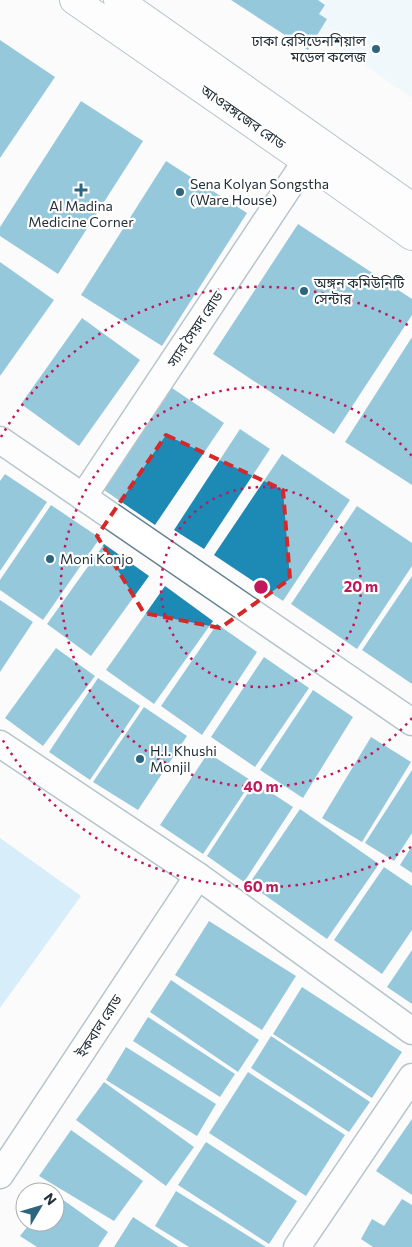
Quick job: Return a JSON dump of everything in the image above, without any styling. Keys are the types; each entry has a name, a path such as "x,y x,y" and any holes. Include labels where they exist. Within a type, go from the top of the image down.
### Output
{"street":[{"name":"আওরঙ্গজেব রোড","path":"74,0 412,236"},
{"name":"আওরঙ্গজেব রোড","path":"118,0 412,207"},
{"name":"স্যার সৈয়দ রোড","path":"83,497 306,161"},
{"path":"0,440 412,722"},
{"path":"0,744 198,876 412,1031"},
{"name":"ইকবাল রোড","path":"0,1175 198,876"},
{"path":"297,1247 412,1077"}],"highlighted area":[{"path":"166,435 283,490 290,579 220,628 144,613 97,536"}],"shaded area":[{"name":"ঢাকা রেসিডেনশিয়াল মডেল কলেজ","path":"268,0 412,0 412,98"},
{"path":"0,838 81,896 0,1008"}],"building":[{"path":"231,0 318,0 325,5 319,14 327,19 308,50"},
{"path":"0,40 55,77 0,158"},
{"path":"81,101 143,141 58,274 0,236 0,227"},
{"path":"166,161 247,213 162,346 81,295"},
{"path":"298,224 412,299 412,315 334,434 213,354"},
{"path":"0,262 54,300 0,376"},
{"path":"82,318 140,360 79,446 21,404"},
{"path":"412,337 412,485 345,442"},
{"path":"172,388 224,423 155,525 104,490"},
{"path":"240,429 270,449 204,549 174,530"},
{"path":"282,454 350,500 283,601 214,555"},
{"path":"5,474 47,502 0,571 0,481"},
{"name":"Moni Konjo","path":"51,505 100,538 43,620 0,590 0,580"},
{"path":"357,506 412,543 412,566 357,649 291,604"},
{"path":"104,544 149,576 91,656 47,624"},
{"path":"412,576 412,684 362,650"},
{"path":"165,586 213,621 154,704 106,670"},
{"path":"0,600 33,622 0,672"},
{"path":"217,624 257,652 202,735 161,706"},
{"path":"56,648 95,676 43,746 5,718"},
{"path":"264,657 309,688 255,767 211,737"},
{"path":"98,678 140,706 90,780 49,752"},
{"path":"313,690 353,717 303,798 260,770"},
{"name":"H.I. Khushi Monjil","path":"144,707 187,736 138,810 93,782"},
{"path":"371,737 411,762 362,842 322,818"},
{"path":"208,753 252,781 203,854 160,825"},
{"path":"412,770 412,833 394,861 365,843"},
{"path":"255,782 293,807 244,882 207,856"},
{"path":"300,809 379,864 327,939 249,884"},
{"path":"412,846 412,873 400,865"},
{"path":"384,867 412,886 412,930 382,974 334,940"},
{"path":"209,921 296,976 262,1030 175,975"},
{"path":"412,950 412,1004 387,987"},
{"path":"171,980 259,1040 238,1072 150,1012"},
{"path":"302,987 402,1052 372,1098 273,1034"},
{"path":"148,1017 235,1074 220,1097 133,1041"},
{"path":"271,1036 370,1102 349,1132 251,1068"},
{"path":"126,1047 216,1104 197,1136 106,1080"},
{"path":"248,1072 345,1135 306,1196 209,1133"},
{"path":"104,1082 194,1147 166,1186 76,1120"},
{"path":"412,1119 412,1195 376,1171"},
{"path":"71,1130 143,1181 114,1221 65,1192 65,1182 49,1182 39,1176"},
{"path":"206,1142 297,1201 269,1244 178,1185"},
{"path":"176,1191 266,1247 189,1247 155,1226"},
{"path":"402,1199 412,1205 412,1247 373,1247 361,1239 372,1219 384,1226"},
{"path":"65,1201 108,1232 98,1247 37,1247 20,1236 23,1232 65,1232"},
{"path":"133,1217 179,1247 114,1247"}],"place":[{"name":"ঢাকা রেসিডেনশিয়াল মডেল কলেজ","path":"376,49"},
{"name":"Al Madina Medicine Corner","path":"81,190"},
{"name":"Sena Kolyan Songstha (Ware House)","path":"180,192"},
{"name":"অঙ্গন কমিউনিটি সেন্টার","path":"304,291"},
{"name":"Moni Konjo","path":"50,559"},
{"name":"H.I. Khushi Monjil","path":"140,759"}]}
